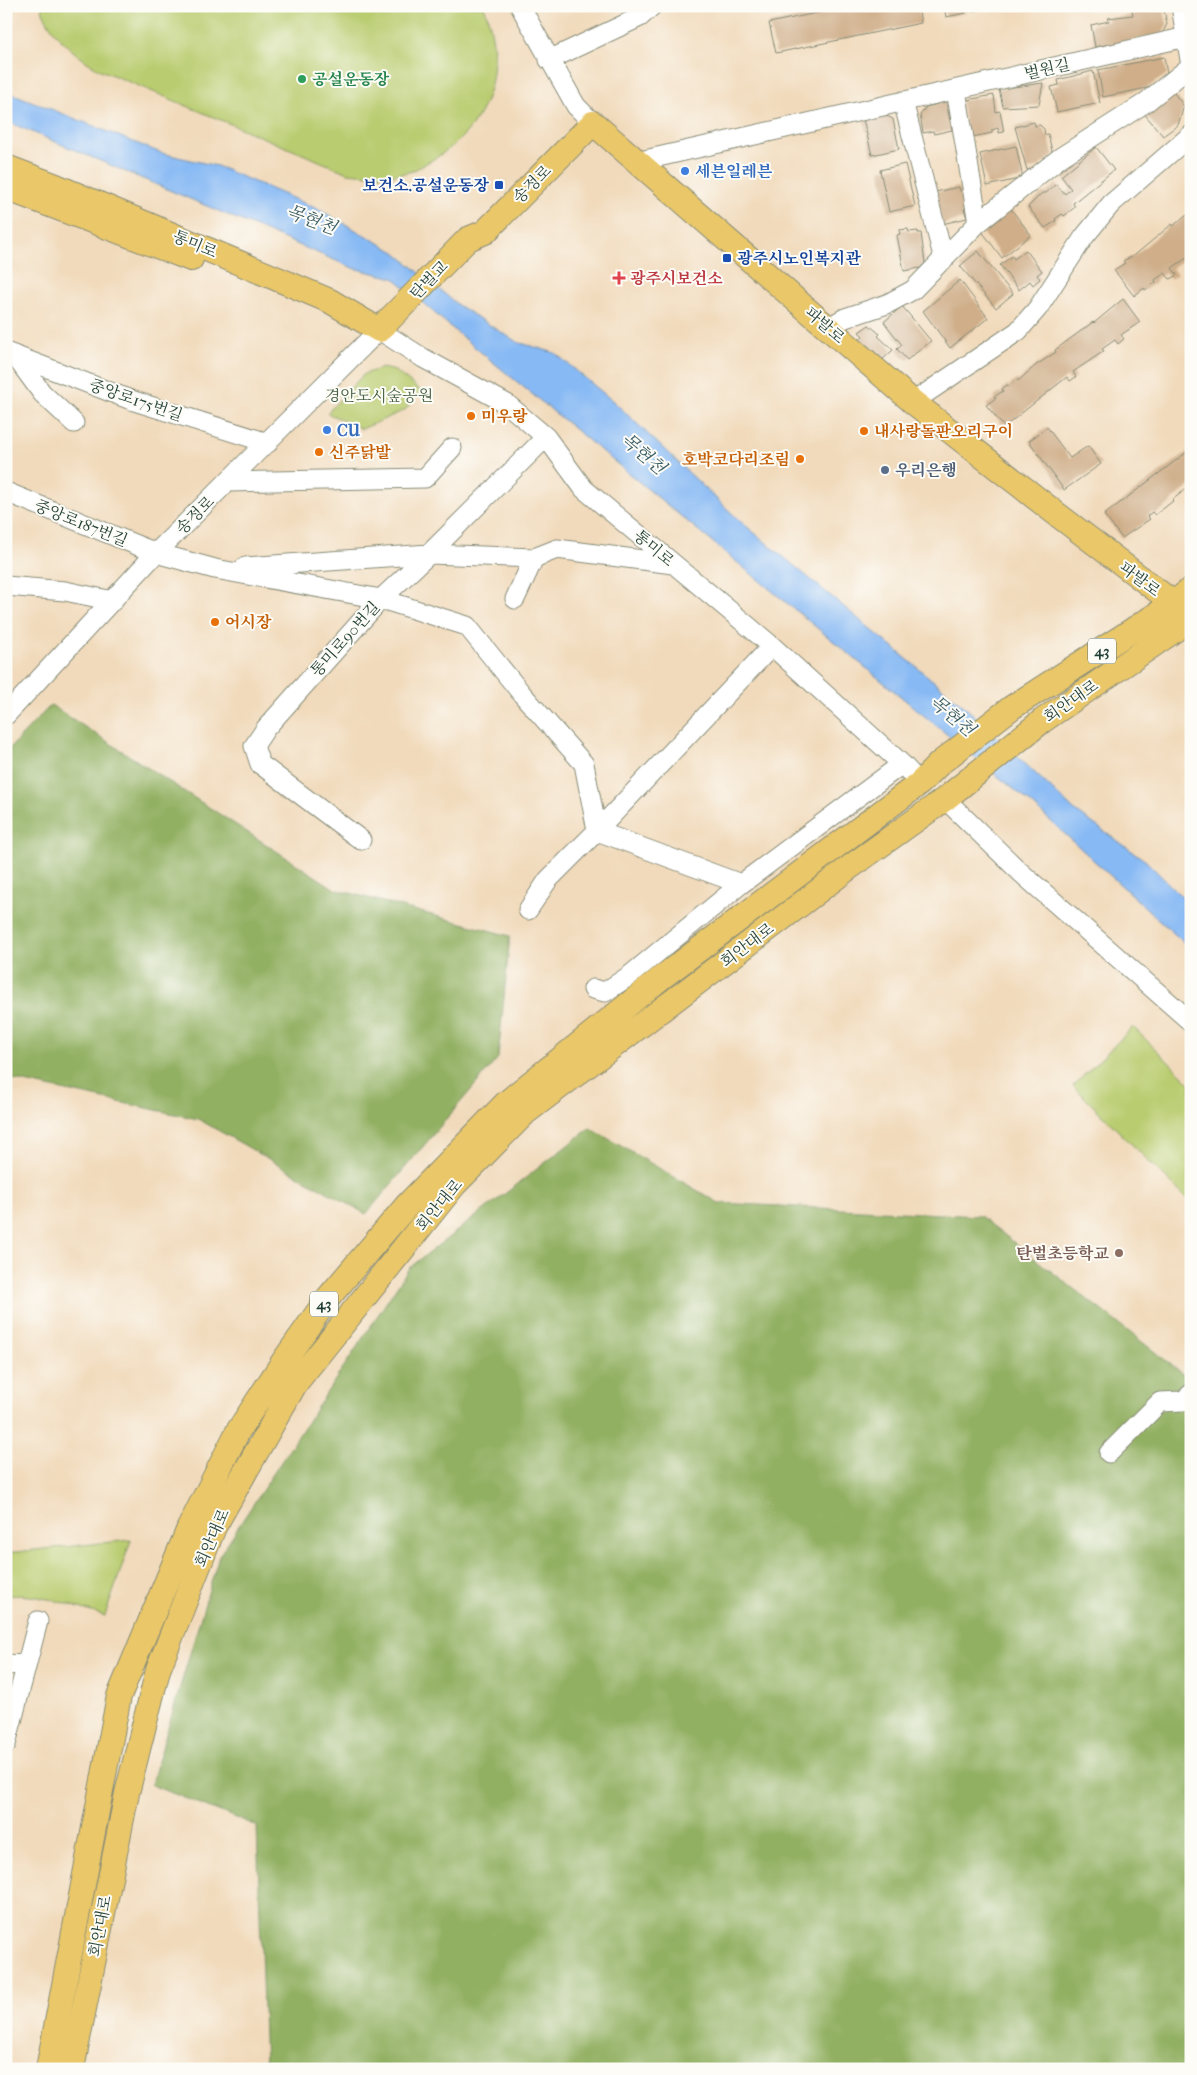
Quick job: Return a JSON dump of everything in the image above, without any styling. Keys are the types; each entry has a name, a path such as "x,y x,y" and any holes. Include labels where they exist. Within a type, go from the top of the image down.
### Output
{"main road":[{"name":"파발로","path":"588,119 912,402 1186,607"},
{"name":"송정로","path":"468,239 485,232 588,119"},
{"name":"통미로","path":"6,167 56,186 385,325"},
{"name":"통미로","path":"6,188 313,307 385,325"},
{"name":"탄벌교","path":"385,325 468,239"},
{"name":"회안대로","path":"48,2069 119,1696 194,1519 238,1431 328,1298 449,1160 506,1103 661,978 920,784 940,763 1011,708 1186,607"},
{"name":"회안대로","path":"72,2069 127,1794 158,1670 214,1527 295,1384 455,1184 525,1113 850,867 944,799 1186,607"}],"street":[{"name":"파발로","path":"520,6 576,106 588,119"},
{"path":"549,60 640,17 652,6"},
{"path":"827,328 845,318 887,304 913,290 978,223 1061,157 1145,103 1191,66 1188,37 1181,6"},
{"name":"벌원길","path":"636,162 1188,37"},
{"path":"956,90 978,223"},
{"path":"904,101 944,260"},
{"path":"912,402 1018,331 1038,308 1084,237 1110,204 1191,135"},
{"name":"통미로","path":"385,325 423,358 507,404 546,437 584,489 772,646 902,764 920,784"},
{"name":"송정로","path":"6,715 156,553 385,325"},
{"path":"10,354 42,393 74,423"},
{"name":"중앙로175번길","path":"10,354 131,400 268,442"},
{"name":"통미로90번길","path":"361,840 260,764 254,746 266,728 381,599 429,554 546,437"},
{"path":"228,482 425,478 452,448"},
{"name":"중앙로187번길","path":"6,492 156,553 215,569"},
{"path":"215,569 429,554 534,558 557,549 673,564"},
{"path":"515,599 534,558"},
{"path":"215,569 381,599 467,626 522,694 584,764 597,831"},
{"path":"6,586 65,591 113,601"},
{"path":"528,910 548,880 597,831 772,646"},
{"path":"593,989 605,992 629,976 741,884 902,764"},
{"path":"944,799 1019,871 1191,1022"},
{"path":"597,831 741,884"},
{"path":"1109,1453 1160,1402 1183,1402 1191,1394"},
{"path":"6,1744 38,1620"},
{"path":"6,1665 27,1662"}],"green space":[{"path":"41,6 484,6 491,29 494,52 493,73 488,94 480,113 468,131 452,146 432,160 412,171 397,175 348,173 98,69 80,57 56,34 50,26"},
{"name":"경안도시숲공원","path":"382,368 395,371 421,391 405,410 362,429 327,413 364,374"},
{"path":"51,705 335,889 510,936 498,1058 366,1214 198,1119 6,1078 6,752"},
{"path":"1133,1027 1191,1084 1191,1203 1073,1086"},
{"path":"590,1128 719,1203 980,1216 1191,1380 1191,2069 265,2069 257,1826 151,1785 219,1556 409,1268"},
{"path":"131,1540 105,1616 44,1598 18,1595 6,1596 6,1553"}],"water":[{"name":"목현천","path":"6,91 161,153 217,166 320,210 395,252 459,306 517,342 555,353 614,402 740,521 965,707 1074,810 1146,861 1191,906 1191,949 1033,805 460,335 394,278 353,268 6,121"}],"building":[{"path":"850,6 918,6 921,23 776,53 769,23"},
{"path":"944,6 992,7 965,11 966,13 946,17"},
{"path":"1131,6 1163,6 1167,24 1162,34 1095,47 1091,25 1109,21 1108,18 1133,15"},
{"path":"1164,57 1167,74 1147,88 1103,97 1098,70"},
{"path":"1093,71 1100,103 1057,112 1051,87 1059,85 1058,80"},
{"path":"1043,83 1039,105 1003,107 999,89"},
{"path":"1170,88 1184,106 1178,125 1163,136 1142,111"},
{"path":"994,95 996,112 1000,111 1004,132 999,133 998,128 992,130 992,133 968,138 961,101"},
{"path":"946,102 952,130 934,134 933,131 923,133 920,115 926,107"},
{"path":"883,114 893,119 899,149 872,155 863,119"},
{"path":"1034,122 1035,126 1040,125 1044,129 1045,135 1048,134 1053,155 1038,167 1027,170 1015,127"},
{"path":"1016,146 1023,178 987,186 980,154"},
{"path":"1096,147 1114,170 1073,203 1075,207 1064,216 1062,214 1055,219 1056,221 1045,228 1028,207 1042,193 1046,193 1056,184 1065,194 1071,189 1061,176"},
{"path":"905,164 915,206 889,212 880,170"},
{"path":"959,187 960,191 966,190 970,208 964,209 967,218 942,224 935,192"},
{"path":"1011,209 1031,235 1002,258 981,230 989,223 991,226"},
{"path":"1191,212 1191,255 1172,268 1177,275 1170,279 1165,273 1155,280 1156,282 1134,296 1114,270 1172,224 1173,226"},
{"path":"908,229 909,232 918,231 918,233 921,233 925,263 920,268 904,271 897,235 900,234 899,230"},
{"path":"1026,250 1042,271 1037,275 1040,279 1033,285 1030,281 1019,290 1000,265 1012,256 1014,259"},
{"path":"978,251 1013,294 996,308 960,266"},
{"path":"960,280 988,318 950,348 923,311"},
{"path":"1123,299 1140,322 1121,335 1124,339 1118,344 1115,340 1102,349 1104,351 1073,372 1076,377 1070,381 1067,377 1004,427 986,405 996,398 994,397 1003,391 1002,389 1007,385 1009,386 1017,379 1018,381 1035,366 1056,352 1055,350 1094,323"},
{"path":"902,306 931,341 907,360 897,349 902,345 884,322"},
{"path":"869,325 880,334 878,336 893,350 881,361 859,341 863,336 859,332"},
{"path":"1047,427 1070,458 1088,446 1101,464 1064,490 1029,441"},
{"path":"1191,449 1191,488 1190,486 1155,515 1152,512 1147,516 1150,519 1122,538 1104,515"}],"place":[{"name":"공설운동장","path":"302,79"},
{"name":"세븐일레븐","path":"685,171"},
{"name":"보건소.공설운동장","path":"499,185"},
{"name":"광주시노인복지관","path":"727,258"},
{"name":"광주시보건소","path":"619,278"},
{"name":"미우랑","path":"471,416"},
{"name":"CU","path":"327,430"},
{"name":"내사랑돌판오리구이","path":"864,431"},
{"name":"신주닭발","path":"319,452"},
{"name":"호박코다리조림","path":"800,459"},
{"name":"우리은행","path":"885,470"},
{"name":"어시장","path":"215,622"},
{"name":"탄벌초등학교","path":"1119,1253"}]}
